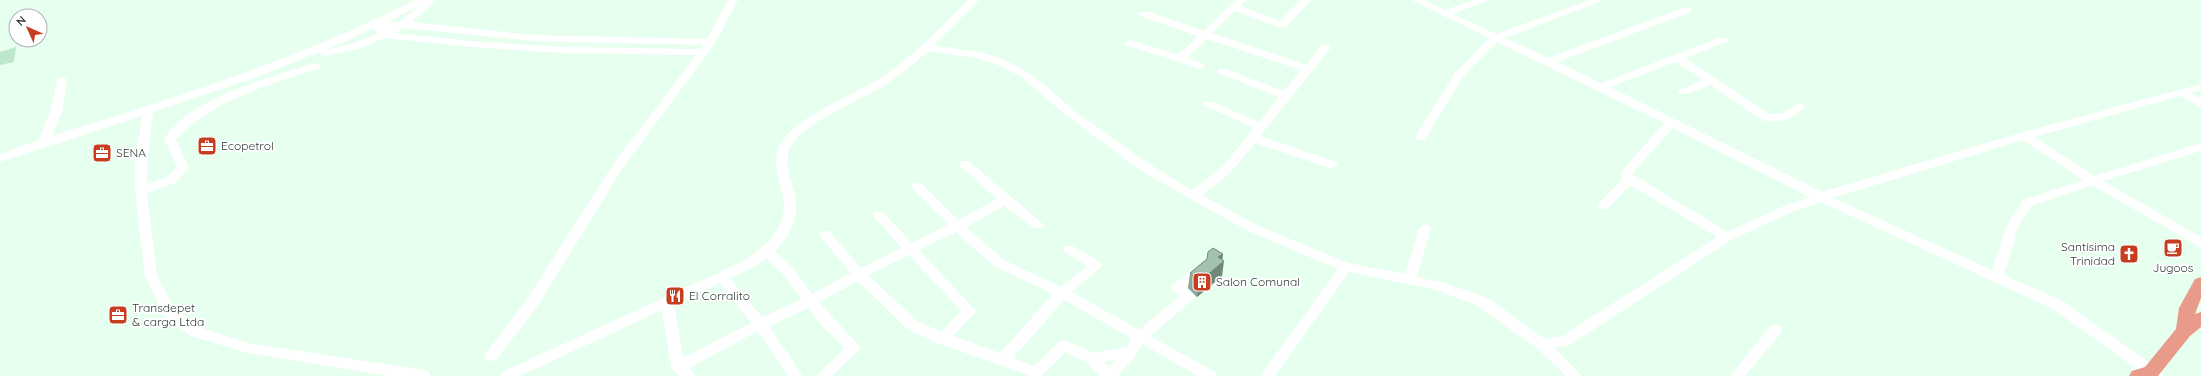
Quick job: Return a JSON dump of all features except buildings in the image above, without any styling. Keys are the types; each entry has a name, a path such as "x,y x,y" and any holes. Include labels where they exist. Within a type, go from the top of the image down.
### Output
{"main road":[{"path":"2184,331 2187,308 2201,283"},
{"path":"2148,375 2184,331 2201,318"}],"street":[{"path":"0,158 44,142 148,110 300,57 378,25 423,0"},
{"path":"300,57 328,53 383,35 404,24 425,8 431,0"},
{"path":"491,356 532,303 618,166 707,47 733,0"},
{"path":"507,376 667,301 722,277 747,265 768,252 778,240 786,226 791,207 782,168 782,154 790,140 815,121 891,76 925,47 974,0"},
{"path":"1179,60 1204,34 1238,4 1282,25 1307,0"},
{"path":"1416,0 1601,87 1821,197 2058,306 2148,375"},
{"path":"1445,13 1484,0"},
{"path":"1421,137 1459,75 1481,51 1497,38 1599,0"},
{"path":"1547,62 1687,10"},
{"path":"1144,14 1308,68"},
{"path":"378,25 404,24 565,45"},
{"path":"378,25 383,35"},
{"path":"383,35 471,44 707,47"},
{"path":"1601,87 1723,40"},
{"path":"1130,43 1200,66"},
{"path":"925,47 978,55 1002,63 1024,74 1070,112 1142,166 1193,196 1250,226 1346,267 1439,286 1483,302 1543,345 1575,376"},
{"path":"1193,196 1226,170 1326,47"},
{"path":"1676,57 1766,117 1777,119 1787,117 1799,107"},
{"path":"141,191 171,180 184,168 170,139 175,132 208,106 316,66"},
{"path":"1222,71 1287,96"},
{"path":"44,142 57,109 62,80"},
{"path":"1683,92 1712,81"},
{"path":"1543,345 1565,341 1727,237 1788,209 1821,197 2024,136 2201,87"},
{"path":"2180,92 2201,104"},
{"path":"1209,104 1261,127"},
{"path":"148,110 141,162 141,191 152,276 169,311 196,332 248,348 424,376"},
{"path":"1672,123 1626,174 1629,179 1727,237"},
{"path":"2024,136 2092,180 2201,243"},
{"path":"1253,138 1332,165"},
{"path":"1996,278 2013,225 2027,203 2076,188 2092,180 2160,158 2201,147"},
{"path":"965,164 1004,200 1038,225"},
{"path":"1602,206 1629,179"},
{"path":"917,186 957,226 999,263 1021,272 1062,293 1210,376"},
{"path":"667,301 683,372 760,324 810,301 859,274 957,226 1004,200"},
{"path":"879,215 969,312 942,339"},
{"path":"1410,279 1426,228"},
{"path":"824,234 859,274 912,325 942,339 1036,372 1065,345 1092,359 1109,376 1131,351 1139,337 1189,296 1177,288 1200,270"},
{"path":"1003,360 1062,293 1096,266 1069,250"},
{"path":"768,252 786,269 824,319 854,348 823,376"},
{"path":"1267,376 1346,267"},
{"path":"722,277 760,324 796,376"},
{"path":"1737,376 1775,330"},
{"path":"1092,359 1131,351"}],"green space":[{"path":"16,48 14,62 0,65 0,52"}],"place":[{"name":"Ecopetrol","path":"207,146"},
{"name":"SENA","path":"102,153"},
{"name":"Jugoos","path":"2173,248"},
{"name":"Santísima Trinidad","path":"2129,254"},
{"name":"Salon Comunal","path":"1202,282"},
{"name":"El Corralito","path":"675,296"},
{"name":"Transdepet & carga Ltda","path":"118,315"}]}
